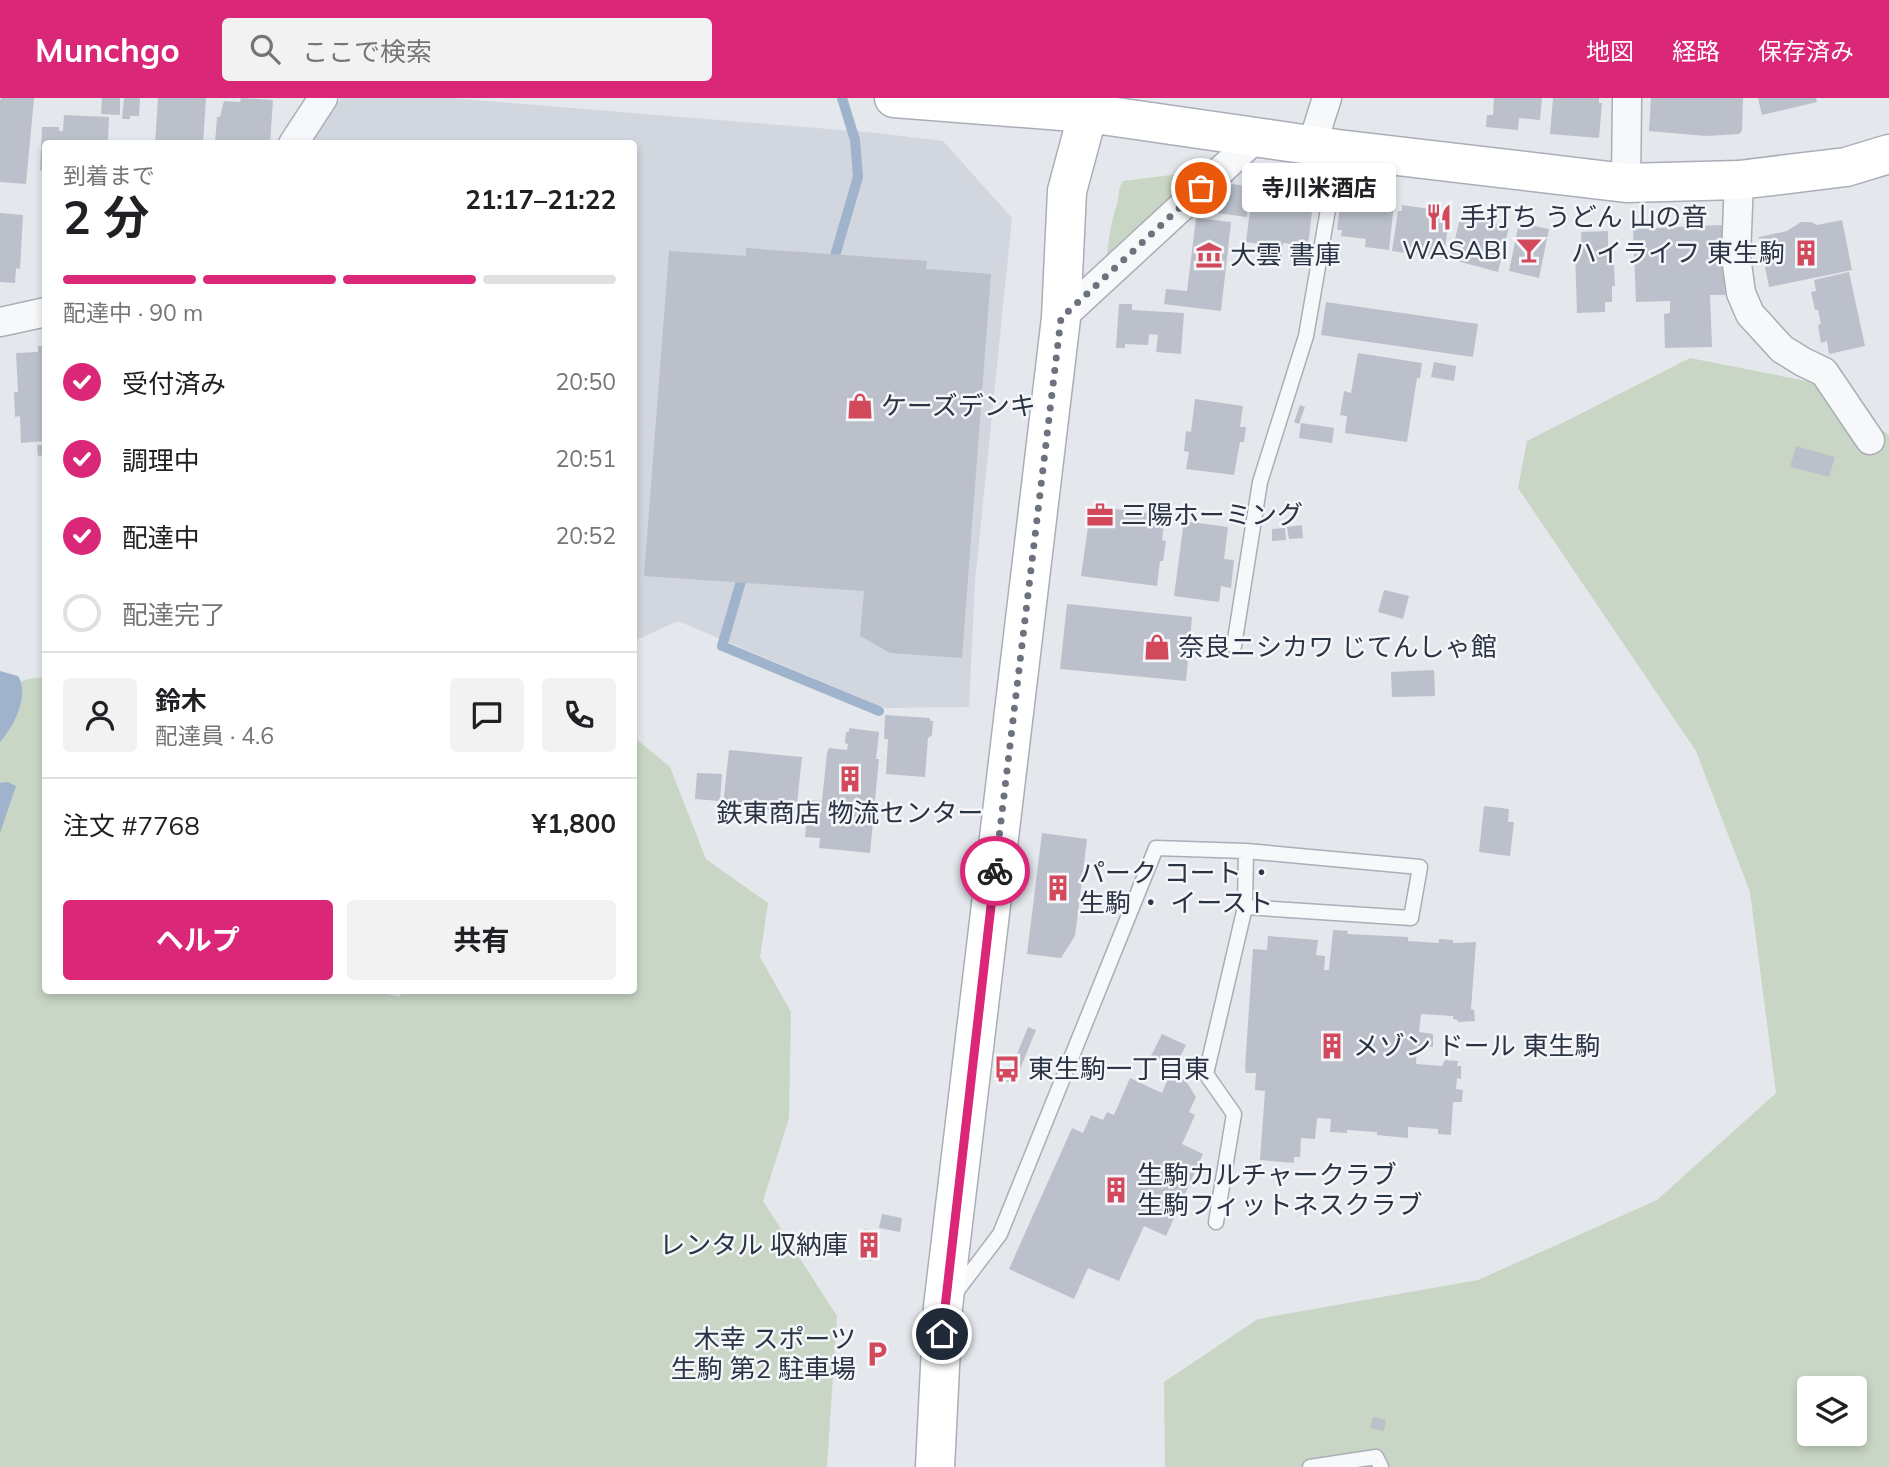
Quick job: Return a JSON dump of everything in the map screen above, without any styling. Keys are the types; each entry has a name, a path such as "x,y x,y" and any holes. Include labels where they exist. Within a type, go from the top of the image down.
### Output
{"main road":[{"path":"913,99 1088,106 1256,138 1626,183 1739,180 1846,167 1889,155"},
{"path":"935,1467 943,1307 1061,318 1067,191 1088,106"}],"street":[{"path":"296,140 323,98"},
{"path":"1325,147 1327,98"},
{"path":"1626,183 1627,98"},
{"path":"1061,318 1256,138"},
{"path":"1739,180 1736,257 1741,293 1751,314 1782,349 1824,372 1870,440"},
{"path":"0,322 42,313"}],"lane":[{"path":"1234,646 1260,482 1306,336 1325,147"},
{"path":"943,1307 1000,1234 1156,848 1246,851 1420,867 1411,918 1245,907"},
{"path":"1216,1222 1234,1114 1206,1074 1245,907 1246,851"},
{"path":"1310,1467 1376,1457 1381,1467"}],"shaded area":[{"path":"341,98 450,98 877,133 943,141 1012,218 975,582 969,707 885,708 678,621 637,640 637,140 313,140"}],"green space":[{"path":"1187,173 1205,176 1107,257 1112,223 1123,181"},
{"path":"1690,358 1816,383 1889,435 1889,1467 1165,1467 1164,1382 1258,1319 1478,1280 1657,1200 1776,1093 1750,892 1696,751 1518,488 1527,441"},
{"path":"42,677 42,994 388,994 399,997 400,994 637,994 637,740 670,767 706,859 768,903 760,957 791,1012 789,1118 763,1201 837,1316 827,1467 0,1467 0,689 28,679"}],"water":[{"path":"0,671 18,676 22,692 19,710 0,742"},
{"path":"8,782 16,786 0,833 0,783"}],"building":[{"path":"2,98 34,98 26,184 0,182"},
{"path":"102,98 120,98 120,115 101,114"},
{"path":"124,98 140,98 139,116 122,119"},
{"path":"158,98 206,98 203,140 155,140"},
{"path":"241,98 273,100 270,140 215,140 217,117 220,117 224,101 240,102"},
{"path":"1494,98 1542,98 1540,120 1519,118 1518,130 1486,127 1487,115 1493,115"},
{"path":"1553,98 1599,98 1599,103 1602,103 1599,138 1550,134"},
{"path":"1651,98 1743,98 1742,131 1739,134 1706,136 1649,131"},
{"path":"1758,98 1816,98 1817,102 1762,115"},
{"path":"64,115 109,117 108,140 42,140 40,170 42,127 59,127 59,131 63,131"},
{"path":"1232,184 1251,187 1247,217 1208,212"},
{"path":"1253,187 1314,195 1308,246 1283,243 1281,260 1267,258 1269,245 1246,242"},
{"path":"1368,201 1394,204 1389,250 1365,247 1366,239 1341,236 1342,230 1337,230 1340,206 1344,206 1344,203 1367,206"},
{"path":"1402,205 1444,211 1444,216 1449,217 1444,258 1392,251 1398,211 1402,211"},
{"path":"0,213 23,215 20,269 16,268 15,283 0,282"},
{"path":"1461,215 1509,227 1498,272 1450,259"},
{"name":"大雲 書庫","path":"1196,218 1231,222 1221,311 1164,304 1166,289 1187,291"},
{"name":"ハイライフ 東生駒","path":"1842,220 1852,270 1769,287 1759,237 1787,231 1801,222 1817,225"},
{"name":"WASABI","path":"1519,223 1549,229 1539,278 1509,271"},
{"path":"1723,225 1725,295 1710,295 1712,347 1665,348 1664,314 1670,313 1670,301 1636,302 1633,229"},
{"path":"1608,231 1608,247 1613,247 1615,286 1612,286 1612,302 1605,302 1605,312 1577,313 1575,252 1582,252 1581,232"},
{"path":"746,248 927,261 926,269 991,274 962,658 890,653 860,636 864,591 644,576 669,251 746,256"},
{"path":"1849,272 1865,346 1829,354 1827,341 1821,343 1818,325 1821,324 1811,292 1816,291 1814,280"},
{"path":"1326,302 1478,324 1473,357 1321,335"},
{"path":"1119,304 1132,304 1132,310 1184,313 1181,354 1156,352 1158,335 1149,334 1148,345 1125,344 1125,348 1116,348"},
{"path":"38,346 42,346 42,441 21,443 20,416 15,417 14,392 18,392 16,353 38,352"},
{"path":"1358,353 1422,363 1420,378 1417,378 1407,442 1345,433 1347,416 1340,415 1344,391 1351,393"},
{"path":"1434,362 1456,366 1454,381 1431,377"},
{"path":"1195,399 1243,406 1240,427 1246,427 1244,442 1240,442 1234,475 1186,469 1189,452 1184,451 1186,431 1191,432"},
{"path":"1300,405 1305,407 1299,424 1294,422"},
{"path":"1301,423 1334,428 1332,443 1299,438"},
{"path":"37,445 42,445 42,456 38,456"},
{"path":"1796,446 1835,457 1829,477 1790,467"},
{"path":"1091,506 1165,515 1162,540 1166,541 1157,586 1081,576"},
{"path":"1184,521 1228,527 1224,559 1234,560 1231,588 1221,586 1219,602 1174,596"},
{"path":"1302,525 1303,538 1289,539 1287,527"},
{"path":"1285,528 1286,540 1272,541 1272,529"},
{"path":"1384,590 1409,596 1403,619 1378,612"},
{"path":"1067,604 1192,617 1186,681 1060,669"},
{"path":"1434,670 1435,696 1392,697 1391,672"},
{"path":"885,715 930,718 930,721 933,721 932,735 928,738 925,777 886,774 888,739 884,739"},
{"name":"鉄東商店 物流センター","path":"849,728 879,732 870,853 819,848 820,838 805,837 809,800 822,801 829,748 847,750 846,732 849,732"},
{"path":"729,750 802,757 796,813 723,805"},
{"path":"697,773 722,774 720,801 695,799"},
{"path":"1484,806 1509,809 1508,822 1514,822 1510,856 1479,852"},
{"name":"パーク コート ・ 生駒 ・ イースト","path":"1042,833 1087,839 1075,936 1061,958 1027,954"},
{"name":"メゾン ドール 東生駒","path":"1333,930 1348,931 1347,934 1408,937 1408,941 1439,943 1439,939 1453,940 1453,943 1476,942 1471,1009 1474,1010 1475,1021 1458,1022 1453,1016 1421,1014 1419,1032 1433,1034 1433,1047 1417,1046 1416,1064 1442,1066 1445,1060 1458,1061 1457,1066 1461,1066 1461,1079 1457,1078 1456,1089 1463,1090 1462,1102 1453,1102 1451,1135 1438,1134 1438,1129 1408,1127 1408,1138 1377,1135 1377,1132 1330,1132 1331,1119 1317,1118 1315,1139 1301,1138 1300,1157 1294,1157 1294,1163 1260,1160 1265,1091 1255,1090 1256,1073 1246,1073 1245,1068 1253,949 1267,950 1268,936 1318,940 1316,955 1325,956 1324,970 1329,970"},
{"path":"1028,1027 1036,1030 1014,1084 1006,1081"},
{"path":"1162,1034 1186,1045 1175,1067 1151,1056"},
{"name":"生駒カルチャークラブ 生駒フィットネスクラブ","path":"1171,1072 1184,1078 1196,1097 1189,1112 1195,1115 1182,1144 1203,1154 1166,1236 1144,1226 1119,1281 1088,1268 1074,1299 1009,1269 1072,1128 1083,1133 1091,1115 1103,1120 1107,1112 1114,1115 1130,1078 1162,1093"},
{"path":"882,1214 902,1218 900,1232 879,1228"},
{"name":"レンタル 収納庫","path":"865,1229 877,1231 872,1261 861,1260"},
{"path":"1373,1417 1386,1420 1384,1431 1370,1428"}],"waterway":[{"path":"832,266 858,177 855,140 842,98"},
{"path":"744,571 722,646 879,711"}],"way so far":[{"path":"995,871 1061,318 1201,188"}],"place":[{"name":"寺川米酒店","path":"1201,188"},
{"name":"手打ち うどん 山の音","path":"1439,217"},
{"name":"WASABI","path":"1529,250"},
{"name":"ハイライフ 東生駒","path":"1806,253"},
{"name":"大雲 書庫","path":"1209,255"},
{"name":"ケーズデンキ","path":"860,406"},
{"name":"三陽ホーミング","path":"1100,515"},
{"name":"奈良ニシカワ じてんしゃ館","path":"1157,647"},
{"name":"鉄東商店 物流センター","path":"850,779"},
{"name":"パーク コート ・ 生駒 ・ イースト","path":"1058,888"},
{"name":"メゾン ドール 東生駒","path":"1332,1046"},
{"name":"東生駒一丁目東","path":"1007,1069"},
{"name":"生駒カルチャークラブ 生駒フィットネスクラブ","path":"1116,1190"},
{"name":"レンタル 収納庫","path":"869,1245"},
{"name":"木幸 スポーツ 生駒 第2 駐車場","path":"877,1354"}],"route":[{"path":"942,1334 995,871"}]}
